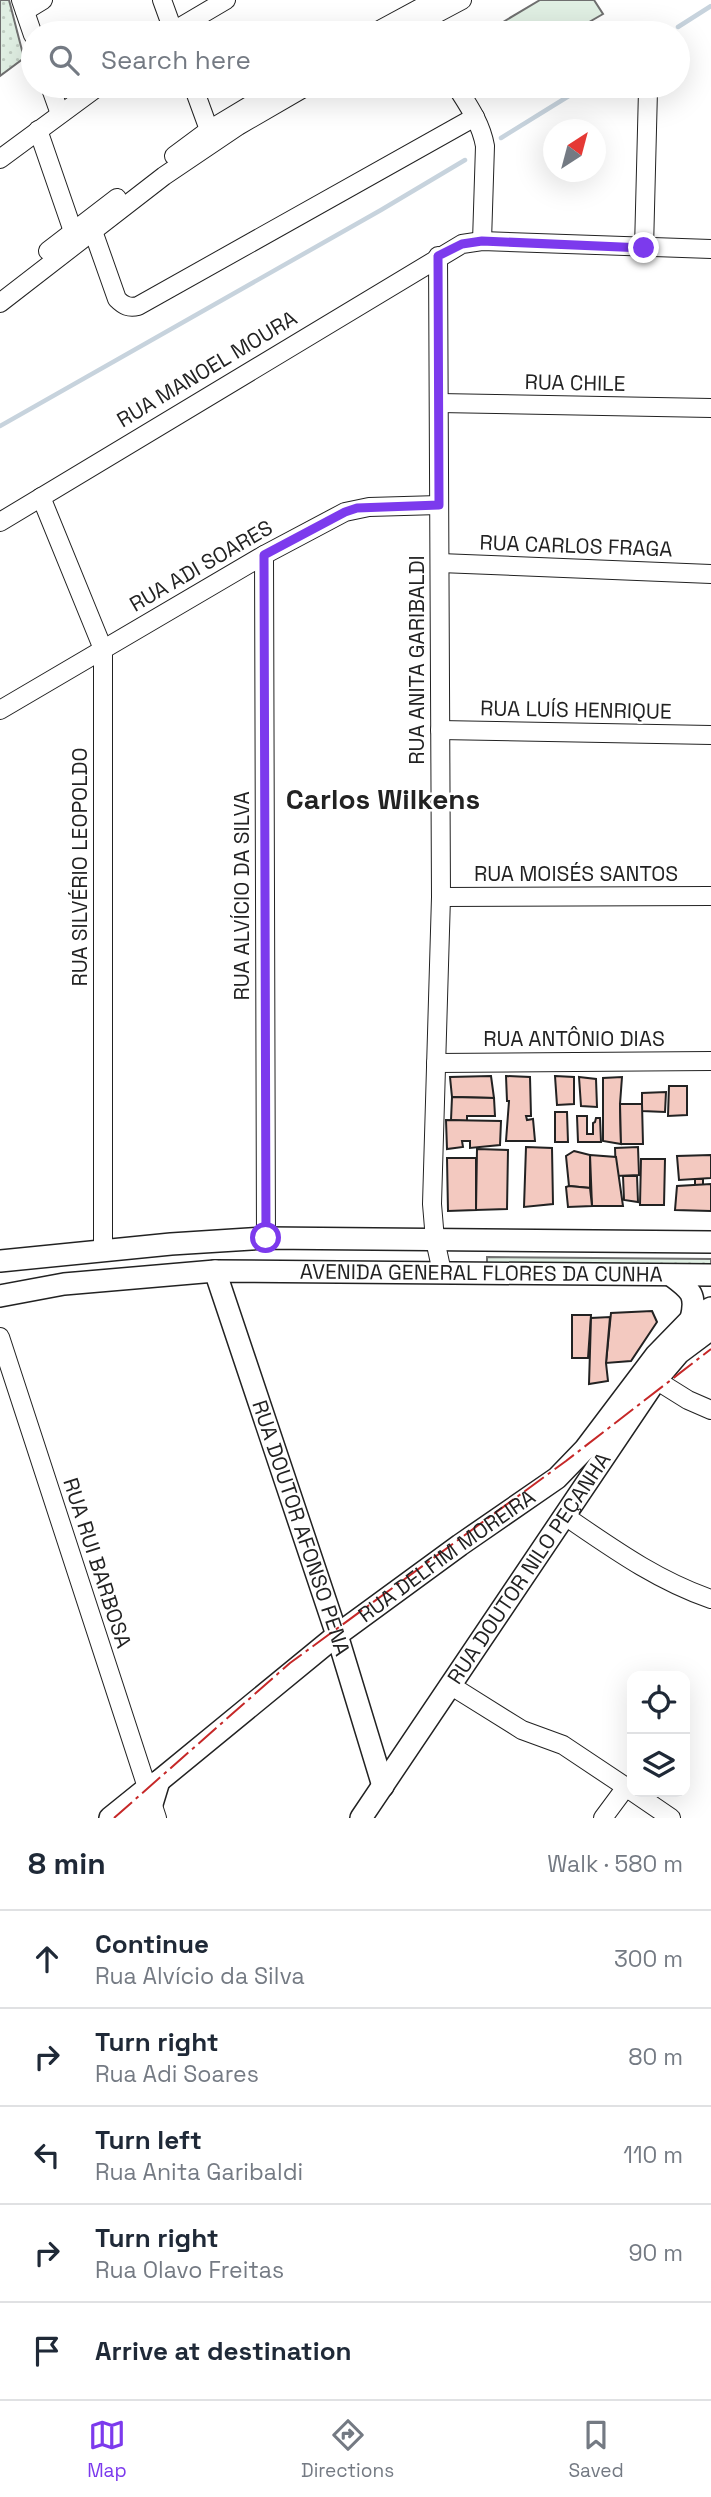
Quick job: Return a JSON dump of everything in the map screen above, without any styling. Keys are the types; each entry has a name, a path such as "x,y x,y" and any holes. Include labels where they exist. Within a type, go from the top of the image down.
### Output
{"main road":[{"name":"AVENIDA GENERAL FLORES DA CUNHA","path":"0,1261 266,1238 711,1242"},
{"name":"AVENIDA GENERAL FLORES DA CUNHA","path":"0,1296 64,1284 215,1270 711,1275"},
{"name":"RUA DOUTOR AFONSO PENA","path":"215,1270 337,1636 383,1786"},
{"path":"672,1276 690,1289 693,1295 695,1306 691,1319"},
{"name":"RUA DELFIM MOREIRA","path":"134,1818 337,1636 572,1465 656,1355 691,1319 711,1308"},
{"name":"RUA DOUTOR NILO PEÇANHA","path":"361,1818 656,1380 679,1353 711,1329"},
{"name":"RUA DELFIM MOREIRA","path":"110,1818 154,1798"}],"street":[{"path":"23,5 43,0"},
{"path":"162,0 168,21"},
{"path":"192,21 226,0"},
{"path":"419,21 435,0"},
{"path":"422,21 461,0"},
{"path":"54,98 60,114"},
{"path":"0,159 82,98"},
{"path":"197,98 211,136"},
{"path":"0,288 75,237 265,98"},
{"path":"0,303 75,237 93,231 211,136 284,98"},
{"path":"463,98 475,117 485,146 482,241"},
{"path":"644,248 648,98"},
{"path":"93,231 117,299 123,305 138,306 475,117"},
{"path":"38,130 75,237"},
{"name":"RUA MANOEL MOURA","path":"0,522 462,244 482,241 711,249"},
{"name":"RUA ANITA GARIBALDI","path":"438,256 441,897 432,1204 435,1240 442,1272"},
{"name":"RUA CHILE","path":"439,403 711,408"},
{"name":"RUA SILVÉRIO LEOPOLDO","path":"41,497 103,649 103,1250"},
{"name":"RUA ADI SOARES","path":"0,710 264,555 345,512 357,508 439,505"},
{"name":"RUA ALVÍCIO DA SILVA","path":"264,555 266,1238"},
{"name":"RUA CARLOS FRAGA","path":"440,563 711,574"},
{"name":"RUA LUÍS HENRIQUE","path":"440,730 711,735"},
{"name":"RUA MOISÉS SANTOS","path":"441,897 711,896"},
{"name":"RUA ANTÔNIO DIAS","path":"436,1063 711,1062"},
{"name":"RUA RUI BARBOSA","path":"0,1337 154,1798"},
{"path":"656,1380 688,1400 711,1410"},
{"path":"565,1516 661,1579 711,1599"},
{"path":"450,1685 507,1722 564,1745 627,1788"},
{"path":"603,1818 627,1793"},
{"path":"640,1797 671,1818"}],"green space":[{"path":"0,0 9,0 21,46 21,60 0,76"},
{"path":"540,0 594,0 603,14 591,21 505,21"},
{"path":"487,1257 711,1259 711,1268 487,1266"}],"building":[{"path":"491,1076 494,1098 452,1097 450,1077"},
{"path":"506,1076 530,1077 531,1116 526,1116 527,1120 533,1119 535,1141 506,1141 509,1101"},
{"path":"555,1076 574,1077 574,1104 557,1105"},
{"path":"579,1077 596,1079 597,1107 581,1106"},
{"path":"622,1077 621,1144 603,1141 603,1078"},
{"path":"669,1086 687,1086 687,1115 668,1116"},
{"path":"666,1092 665,1112 642,1111 642,1093"},
{"path":"452,1097 494,1098 495,1116 467,1116 467,1121 451,1120"},
{"path":"620,1104 642,1104 643,1144 621,1144"},
{"path":"555,1112 567,1112 568,1142 555,1142"},
{"path":"577,1116 587,1116 587,1134 593,1134 593,1123 596,1118 600,1118 601,1142 578,1142"},
{"path":"446,1120 501,1121 500,1145 470,1148 470,1141 462,1141 463,1147 447,1149"},
{"path":"526,1147 552,1148 553,1204 524,1207"},
{"path":"638,1147 639,1175 616,1176 615,1148"},
{"path":"477,1149 508,1150 507,1209 476,1210"},
{"path":"574,1151 590,1155 590,1188 569,1186 566,1156"},
{"path":"590,1155 616,1157 623,1206 592,1206"},
{"path":"711,1155 711,1178 679,1180 677,1156"},
{"path":"447,1158 476,1158 476,1210 448,1211"},
{"path":"641,1159 665,1159 664,1205 640,1205"},
{"path":"623,1176 637,1176 638,1202 624,1200"},
{"path":"695,1179 703,1179 703,1185 695,1185"},
{"path":"711,1184 711,1211 675,1210 677,1186"},
{"path":"566,1187 590,1188 592,1206 568,1207"},
{"path":"652,1311 657,1322 631,1361 606,1363 611,1313"},
{"path":"572,1315 591,1315 588,1358 572,1358"},
{"path":"610,1317 606,1363 608,1381 589,1384 591,1318"}],"waterway":[{"path":"687,21 711,6"},
{"path":"501,138 566,98"},
{"path":"0,426 465,160"}],"power":[{"path":"114,1818 290,1663 566,1461 711,1349"}],"district":[{"name":"Carlos Wilkens","path":"383,799"}],"route":[{"path":"266,1238 264,555 357,508 439,505 438,256 462,244 482,241 644,248"}]}
